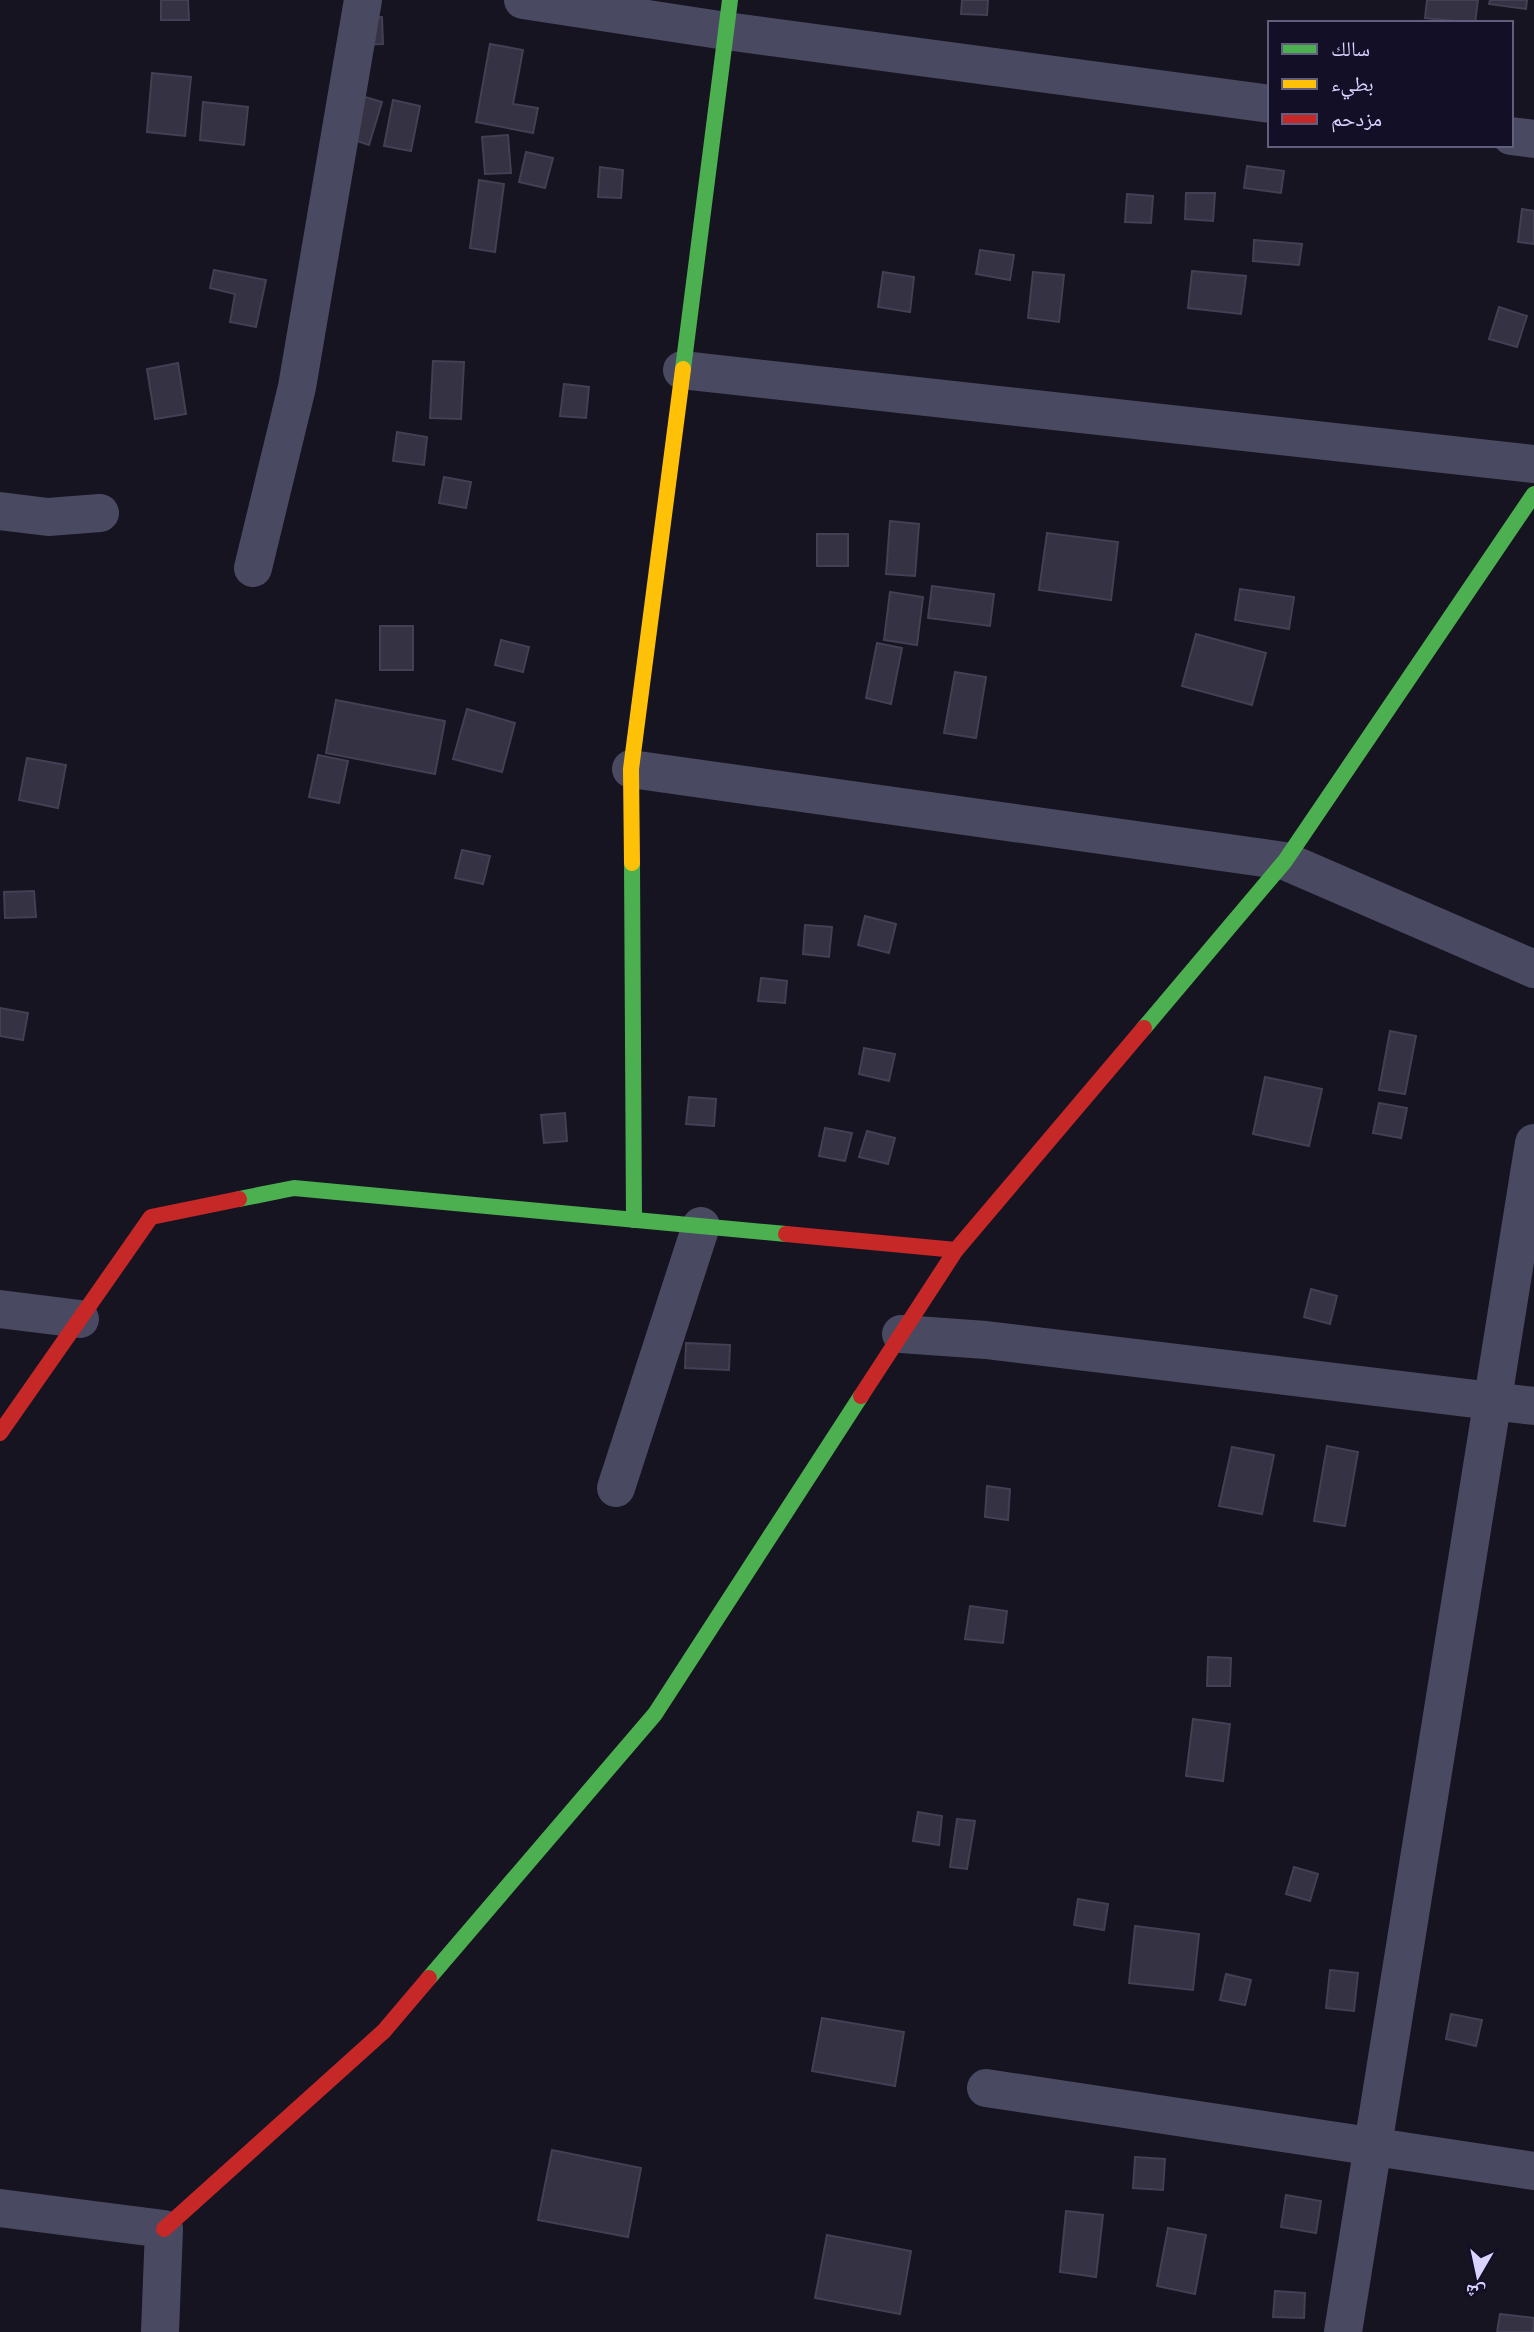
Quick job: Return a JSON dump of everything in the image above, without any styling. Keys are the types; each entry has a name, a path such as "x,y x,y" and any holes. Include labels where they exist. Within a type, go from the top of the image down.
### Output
{"street":[{"path":"253,568 297,387 363,0"},
{"path":"523,0 728,16 1268,104"},
{"path":"634,1220 631,769 728,16"},
{"path":"1513,136 1534,139"},
{"path":"682,370 1534,464"},
{"path":"160,2332 164,2228 384,2031 655,1714 956,1250 1285,861 1534,494"},
{"path":"0,512 48,517 100,513"},
{"path":"631,769 1285,861 1534,968"},
{"path":"1343,2332 1375,2149 1534,1143"},
{"path":"0,1433 151,1217 294,1188 956,1250"},
{"path":"616,1488 701,1226"},
{"path":"0,1309 80,1319"},
{"path":"901,1334 986,1340 1534,1406"},
{"path":"986,2088 1534,2171"},
{"path":"0,2208 164,2228"}],"building":[{"path":"161,0 188,0 189,20 161,20"},
{"path":"962,0 988,0 987,15 961,14"},
{"path":"1427,0 1478,0 1475,21 1425,18"},
{"path":"1490,0 1527,0 1526,9 1489,4"},
{"path":"382,17 383,44 355,45 353,19"},
{"path":"490,44 523,50 513,104 538,108 533,133 476,122"},
{"path":"152,73 191,77 185,136 147,132"},
{"path":"358,95 382,102 369,145 345,137"},
{"path":"393,100 420,106 411,151 384,146"},
{"path":"203,102 248,107 244,145 200,140"},
{"path":"508,135 511,173 485,174 482,137"},
{"path":"526,152 553,158 545,188 519,182"},
{"path":"1247,166 1284,171 1281,193 1244,188"},
{"path":"600,167 623,170 621,198 598,197"},
{"path":"479,180 504,184 495,252 470,248"},
{"path":"1186,193 1215,193 1213,221 1185,219"},
{"path":"1127,194 1153,196 1151,223 1125,222"},
{"path":"1522,209 1534,211 1534,244 1518,242"},
{"path":"1254,240 1302,244 1299,265 1253,261"},
{"path":"980,250 1014,255 1010,280 976,274"},
{"path":"214,270 266,280 256,327 230,322 235,294 210,288"},
{"path":"1192,271 1246,276 1241,314 1188,308"},
{"path":"883,272 914,277 910,312 878,307"},
{"path":"1033,272 1064,275 1059,322 1028,318"},
{"path":"1499,307 1527,316 1517,347 1489,339"},
{"path":"433,361 464,362 461,419 430,418"},
{"path":"178,363 186,414 155,419 147,369"},
{"path":"564,384 589,387 586,418 560,416"},
{"path":"397,432 427,437 424,465 393,461"},
{"path":"444,477 471,482 466,508 439,503"},
{"path":"890,521 919,524 915,576 886,574"},
{"path":"1047,533 1118,542 1111,600 1039,590"},
{"path":"817,534 848,534 848,566 817,566"},
{"path":"932,586 994,594 990,626 928,618"},
{"path":"1240,589 1294,597 1289,629 1235,620"},
{"path":"890,592 923,597 917,645 884,640"},
{"path":"380,626 413,626 413,670 380,670"},
{"path":"1196,634 1266,653 1252,705 1182,686"},
{"path":"501,640 529,647 523,672 495,665"},
{"path":"877,643 902,648 891,704 866,698"},
{"path":"955,672 986,677 976,738 944,733"},
{"path":"336,700 445,721 435,774 326,753"},
{"path":"467,709 515,723 502,772 453,759"},
{"path":"318,755 348,761 339,803 309,797"},
{"path":"27,758 66,765 58,808 19,800"},
{"path":"462,850 490,856 483,884 455,878"},
{"path":"34,891 36,917 5,918 4,892"},
{"path":"865,916 896,924 889,953 858,945"},
{"path":"805,925 832,927 829,957 803,954"},
{"path":"761,978 787,981 785,1003 758,1001"},
{"path":"0,1008 28,1013 23,1040 0,1036"},
{"path":"1390,1031 1416,1036 1405,1094 1379,1090"},
{"path":"864,1048 895,1054 889,1081 859,1074"},
{"path":"1265,1077 1322,1089 1309,1146 1253,1134"},
{"path":"689,1097 716,1099 714,1126 686,1124"},
{"path":"1379,1103 1407,1108 1401,1138 1373,1133"},
{"path":"565,1113 567,1141 544,1143 541,1115"},
{"path":"825,1128 852,1133 845,1161 819,1156"},
{"path":"867,1131 895,1138 888,1164 859,1157"},
{"path":"1311,1289 1337,1296 1330,1324 1304,1317"},
{"path":"686,1343 730,1345 729,1370 685,1368"},
{"path":"1327,1446 1358,1452 1345,1526 1314,1521"},
{"path":"1232,1447 1274,1455 1262,1514 1219,1506"},
{"path":"987,1486 1010,1489 1008,1520 985,1517"},
{"path":"970,1606 1007,1611 1003,1643 965,1639"},
{"path":"1208,1657 1231,1658 1230,1686 1207,1686"},
{"path":"1193,1719 1230,1724 1223,1781 1186,1776"},
{"path":"918,1812 942,1816 939,1845 913,1841"},
{"path":"957,1819 975,1821 967,1869 950,1867"},
{"path":"1294,1867 1318,1874 1310,1901 1286,1894"},
{"path":"1078,1899 1108,1904 1104,1930 1074,1925"},
{"path":"1135,1926 1199,1934 1193,1990 1129,1983"},
{"path":"1330,1970 1358,1973 1354,2011 1326,2008"},
{"path":"1226,1974 1251,1980 1245,2005 1220,2000"},
{"path":"1451,2014 1482,2020 1476,2046 1446,2039"},
{"path":"822,2018 904,2032 895,2086 812,2071"},
{"path":"552,2150 641,2168 628,2237 538,2220"},
{"path":"1135,2157 1165,2159 1163,2190 1133,2188"},
{"path":"1286,2195 1321,2201 1316,2233 1281,2227"},
{"path":"1066,2211 1103,2215 1096,2277 1060,2272"},
{"path":"1168,2228 1206,2235 1195,2294 1157,2286"},
{"path":"827,2235 911,2251 900,2314 815,2298"},
{"path":"1275,2291 1305,2293 1304,2318 1273,2317"},
{"path":"1500,2314 1534,2318 1533,2332 1497,2332"}],"traffic: fast":[{"path":"683,369 730,0"},
{"path":"1144,1028 1285,861 1534,494"},
{"path":"632,863 634,1220"},
{"path":"239,1199 294,1188 786,1234"},
{"path":"429,1978 655,1714 861,1396"}],"traffic: slow":[{"path":"632,863 631,769 683,369"}],"traffic: jam":[{"path":"786,1234 956,1250 1144,1028"},
{"path":"0,1433 151,1217 239,1199"},
{"path":"861,1396 956,1250"},
{"path":"164,2229 384,2031 429,1978"}]}
